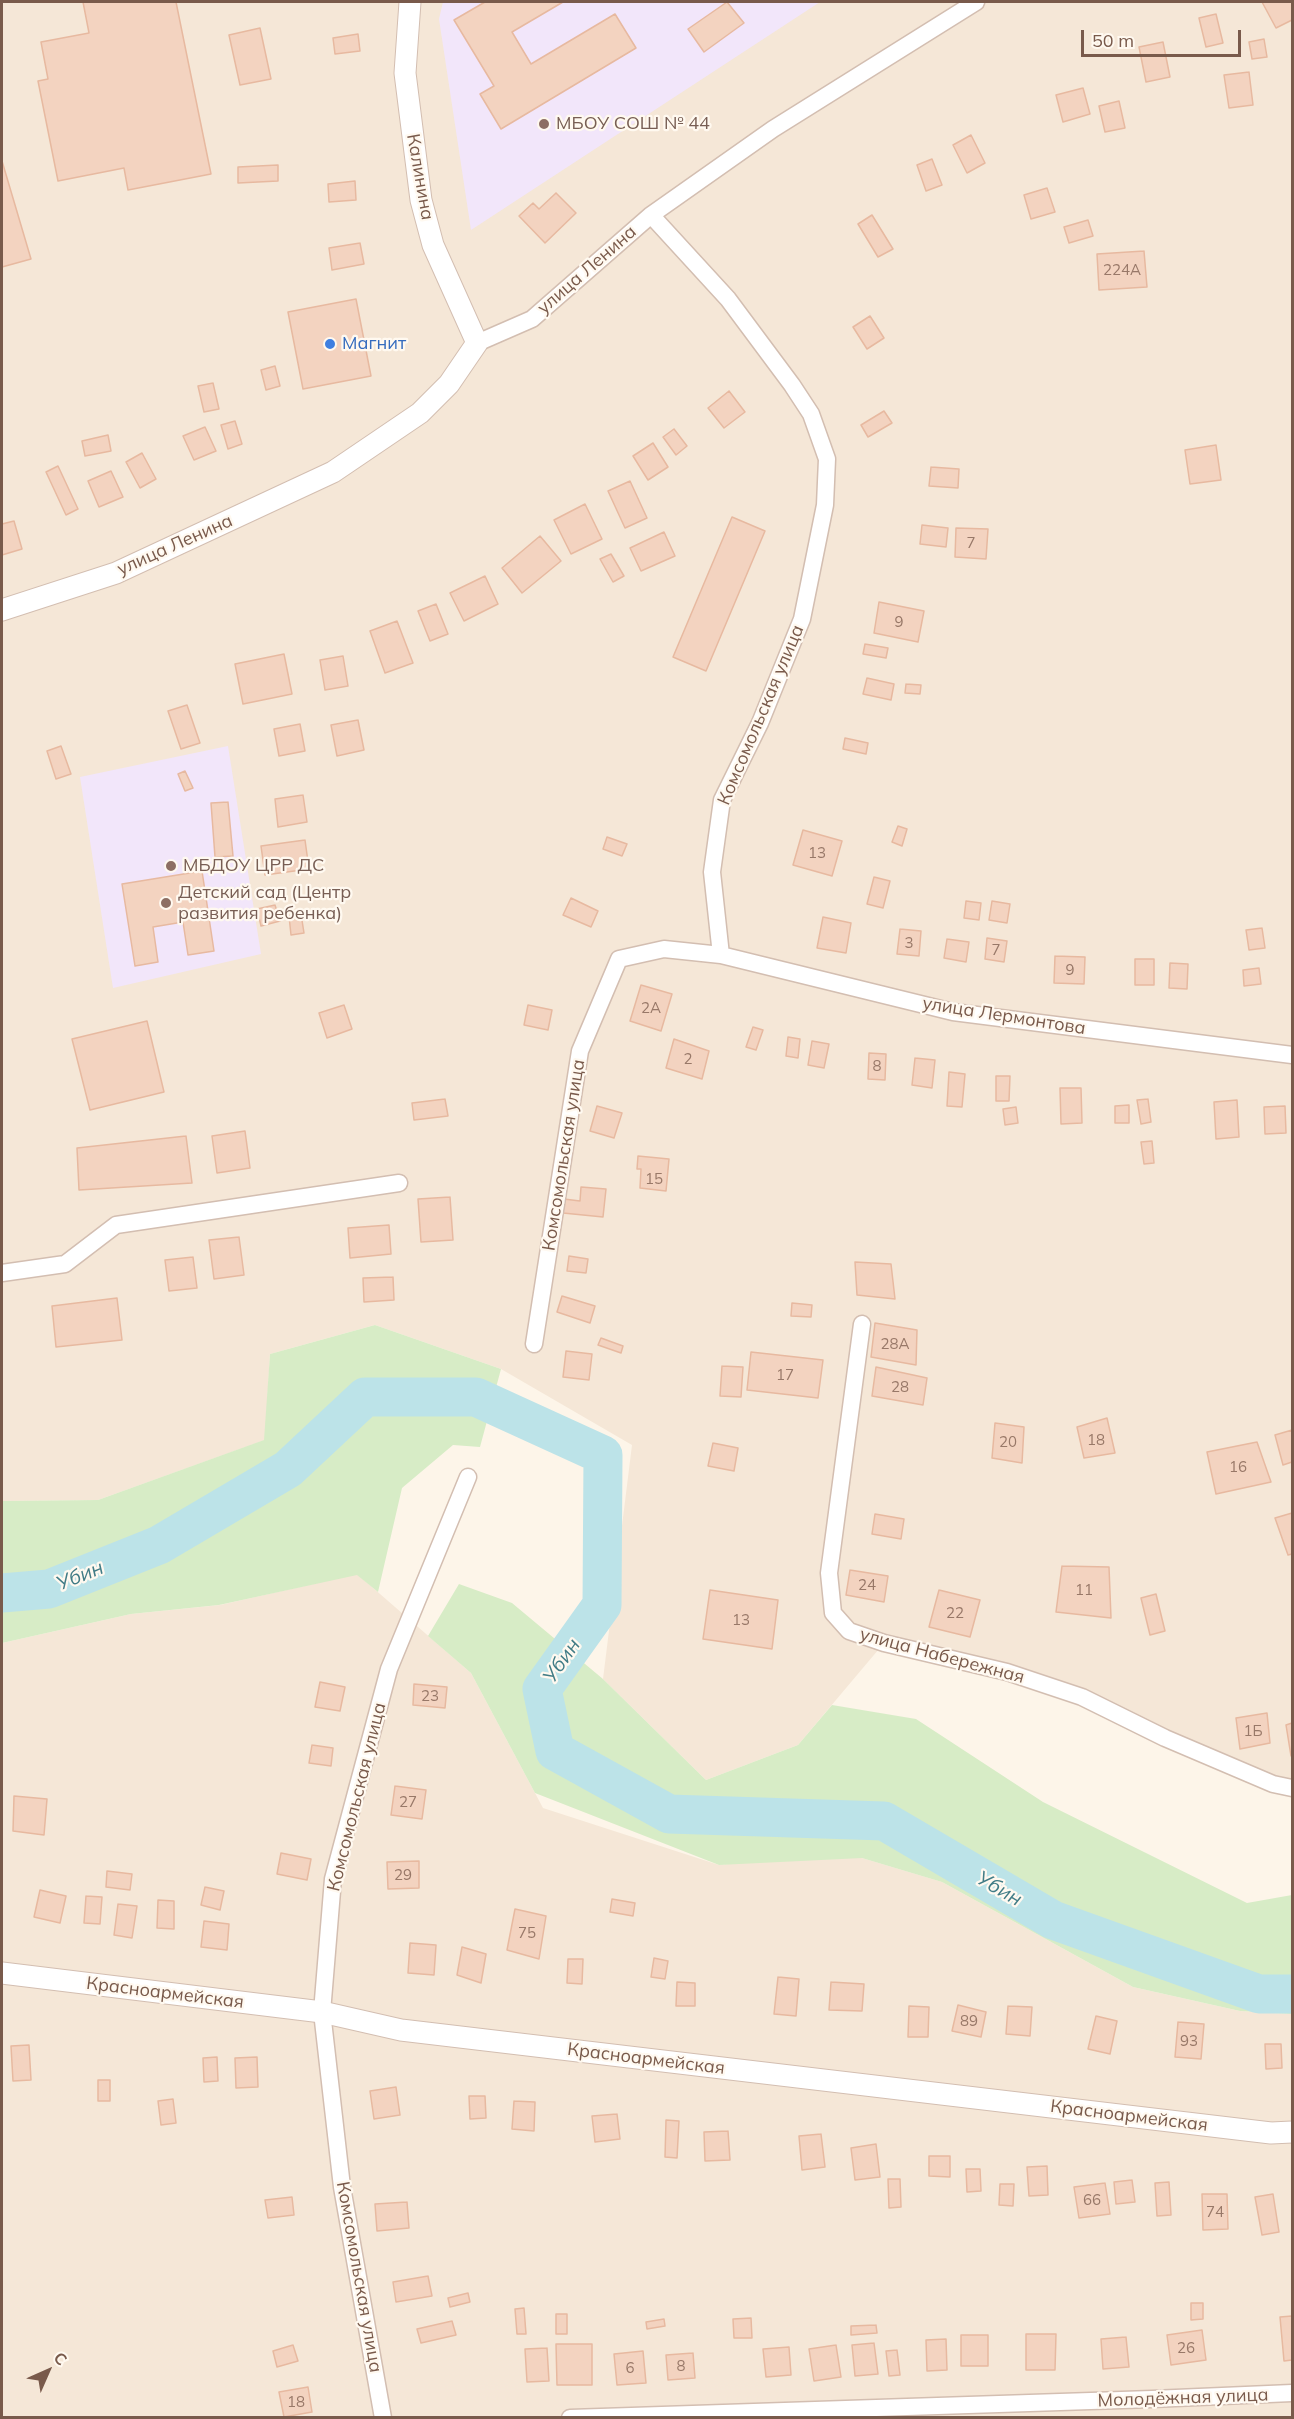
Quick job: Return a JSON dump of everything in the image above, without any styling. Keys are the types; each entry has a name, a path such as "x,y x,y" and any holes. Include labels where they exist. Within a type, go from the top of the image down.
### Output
{"street":[{"name":"Калинина","path":"410,2 405,73 421,200 433,245 477,343"},
{"name":"улица Ленина","path":"2,610 117,573 333,472 420,413 449,384 477,343 532,319 651,214 773,129 976,2"},
{"name":"Комсомольская улица","path":"534,1344 580,1051 619,959 664,949 721,955 712,872 722,800 759,723 802,619 825,505 826,459 811,414 728,299 651,214"},
{"name":"улица Лермонтова","path":"721,955 952,1012 1293,1055"},
{"path":"2,1273 64,1264 116,1225 399,1183"},
{"name":"улица Набережная","path":"862,1324 829,1573 833,1613 849,1631 884,1643 1007,1672 1082,1697 1197,1752 1273,1784 1293,1788"},
{"name":"Комсомольская улица","path":"383,2418 342,2187 322,2012 333,1880 389,1669 468,1477"},
{"name":"Красноармейская","path":"2,1973 322,2012 401,2030 1271,2133 1293,2132"},
{"name":"Молодёжная улица","path":"570,2418 1293,2393"}],"shaded area":[{"path":"2,2 1292,2 1292,1788 1007,1672 884,1643 798,1745 706,1780 603,1679 632,1445 501,1369 375,1325 270,1354 265,1440 98,1500 2,1501"},
{"name":"МБОУ СОШ № 44","path":"443,2 820,2 471,230 439,19"},
{"name":"МБДОУ ЦРР ДС","path":"228,746 261,954 113,988 80,777"},
{"path":"357,1574 471,1673 543,1808 719,1865 842,1852 942,1882 1133,1987 1240,2011 1292,2014 1292,2417 2,2417 2,1643 131,1614 220,1605"}],"green space":[{"path":"375,1325 501,1369 480,1447 453,1445 402,1488 378,1592 357,1575 219,1605 131,1614 2,1643 2,1501 98,1500 264,1440 270,1354"},
{"path":"459,1584 512,1603 603,1679 706,1780 798,1745 832,1705 916,1719 1043,1802 1247,1903 1292,1895 1292,2014 1240,2011 1133,1987 942,1882 862,1858 719,1865 535,1793 471,1673 428,1636"}],"building":[{"path":"83,2 176,2 211,174 128,190 124,168 58,181 38,81 48,79 41,42 89,33"},
{"path":"485,2 563,2 512,32 531,64 615,14 636,48 501,129 480,94 494,86 454,20"},
{"path":"727,2 744,23 704,52 688,29"},
{"path":"1262,2 1292,2 1292,20 1276,28"},
{"path":"1216,14 1223,43 1206,47 1199,18"},
{"path":"260,28 271,79 240,85 229,35"},
{"path":"358,34 360,51 335,54 333,38"},
{"path":"1264,39 1267,57 1252,59 1249,42"},
{"path":"1163,42 1170,77 1146,82 1139,47"},
{"path":"1249,72 1253,105 1229,108 1224,75"},
{"path":"1083,88 1090,114 1063,122 1056,95"},
{"path":"1119,101 1125,128 1105,132 1099,106"},
{"path":"971,135 985,163 967,173 953,145"},
{"path":"932,159 942,185 926,191 917,165"},
{"path":"2,161 31,259 2,267"},
{"path":"278,165 278,181 238,183 238,167"},
{"path":"355,181 356,200 329,202 328,184"},
{"path":"1047,188 1055,212 1031,219 1024,195"},
{"path":"556,193 576,213 545,243 519,216 533,203 539,209"},
{"path":"872,215 893,249 878,257 858,224"},
{"path":"1088,220 1093,236 1069,243 1064,227"},
{"path":"360,243 364,264 332,270 329,248"},
{"path":"1144,251 1147,287 1099,290 1097,254"},
{"name":"Магнит","path":"356,299 371,376 303,389 288,312"},
{"path":"870,316 884,338 867,349 853,327"},
{"path":"275,366 280,386 266,390 261,370"},
{"path":"213,383 219,409 204,412 198,386"},
{"path":"729,391 745,412 724,428 708,408"},
{"path":"884,411 892,423 868,437 861,425"},
{"path":"235,421 242,444 228,449 221,425"},
{"path":"205,427 216,451 194,460 183,436"},
{"path":"674,429 687,446 676,455 663,437"},
{"path":"108,435 111,451 85,456 82,441"},
{"path":"653,443 668,467 648,480 633,456"},
{"path":"1216,445 1221,480 1190,484 1185,450"},
{"path":"142,453 156,479 140,488 126,462"},
{"path":"58,466 78,509 66,515 46,472"},
{"path":"931,467 959,469 958,488 929,486"},
{"path":"111,471 123,497 99,507 88,481"},
{"path":"630,481 647,518 625,528 608,491"},
{"path":"585,504 602,539 571,554 554,520"},
{"path":"732,517 765,531 706,671 673,657"},
{"path":"14,521 22,549 2,555 2,524"},
{"path":"922,525 948,528 946,547 920,544"},
{"path":"956,528 988,529 986,559 955,557"},
{"path":"664,532 675,556 641,571 630,548"},
{"path":"540,536 561,561 522,593 502,568"},
{"path":"611,554 624,576 613,582 600,559"},
{"path":"485,576 498,604 464,621 450,593"},
{"path":"879,602 924,611 918,642 874,633"},
{"path":"436,604 448,634 430,641 418,611"},
{"path":"397,621 413,663 385,673 370,631"},
{"path":"865,644 888,648 886,658 863,654"},
{"path":"284,654 292,694 243,704 235,664"},
{"path":"343,656 348,686 325,690 320,660"},
{"path":"867,678 894,684 891,700 863,694"},
{"path":"906,684 921,685 920,694 905,693"},
{"path":"187,705 200,743 181,749 168,711"},
{"path":"358,720 364,750 337,756 331,725"},
{"path":"300,724 305,751 279,756 274,729"},
{"path":"845,738 868,743 866,754 843,749"},
{"path":"61,746 71,774 56,779 47,751"},
{"path":"185,771 193,788 185,791 178,774"},
{"path":"303,795 307,822 278,827 275,799"},
{"path":"228,802 233,856 215,857 211,803"},
{"path":"898,826 907,829 902,846 892,842"},
{"path":"803,830 842,841 832,876 793,865"},
{"path":"607,837 627,844 622,856 603,849"},
{"path":"305,840 309,869 265,875 261,846"},
{"name":"Детский сад (Центр развития ребенка)","path":"202,871 214,951 188,955 183,922 153,927 158,962 135,966 122,884"},
{"path":"874,877 890,881 883,908 867,904"},
{"path":"571,898 598,911 591,927 563,915"},
{"path":"966,901 981,903 979,920 964,918"},
{"path":"992,901 1010,904 1007,923 989,920"},
{"path":"275,905 280,921 261,926 257,909"},
{"path":"301,914 304,933 291,935 289,916"},
{"path":"823,917 851,923 846,953 817,948"},
{"path":"1262,928 1265,948 1249,950 1246,930"},
{"path":"900,929 921,931 919,956 897,954"},
{"path":"987,938 1007,941 1004,962 985,959"},
{"path":"947,939 969,942 966,962 944,958"},
{"path":"1055,956 1085,957 1084,984 1054,983"},
{"path":"1135,959 1154,959 1154,985 1135,985"},
{"path":"1170,963 1188,964 1187,989 1169,988"},
{"path":"1259,968 1261,984 1244,986 1243,970"},
{"path":"641,985 672,994 661,1031 630,1021"},
{"path":"344,1005 352,1029 327,1038 319,1013"},
{"path":"528,1005 552,1010 548,1030 524,1025"},
{"path":"147,1021 164,1092 90,1110 72,1039"},
{"path":"753,1027 763,1030 756,1050 746,1047"},
{"path":"788,1037 800,1039 798,1058 786,1056"},
{"path":"674,1039 709,1051 702,1079 666,1068"},
{"path":"812,1041 829,1044 824,1068 808,1065"},
{"path":"869,1053 886,1054 885,1080 868,1079"},
{"path":"915,1058 935,1060 932,1088 912,1085"},
{"path":"949,1072 965,1074 962,1107 947,1106"},
{"path":"996,1076 1010,1076 1009,1101 996,1101"},
{"path":"1060,1088 1081,1088 1082,1123 1061,1124"},
{"path":"445,1099 448,1116 414,1120 412,1103"},
{"path":"1148,1099 1151,1122 1141,1124 1137,1100"},
{"path":"1237,1100 1239,1137 1216,1139 1214,1102"},
{"path":"1129,1105 1129,1123 1115,1123 1115,1106"},
{"path":"597,1106 622,1113 614,1138 590,1131"},
{"path":"1285,1106 1286,1133 1265,1134 1264,1107"},
{"path":"1016,1107 1018,1123 1005,1125 1003,1109"},
{"path":"245,1131 250,1168 217,1173 212,1136"},
{"path":"186,1136 192,1183 79,1190 77,1148"},
{"path":"1152,1141 1154,1163 1144,1164 1141,1142"},
{"path":"638,1156 669,1159 666,1191 640,1188 641,1169 637,1169"},
{"path":"581,1187 606,1189 603,1217 563,1213 564,1199 580,1201"},
{"path":"450,1197 453,1240 421,1242 418,1199"},
{"path":"389,1225 391,1254 350,1258 348,1228"},
{"path":"239,1237 244,1275 214,1279 209,1240"},
{"path":"569,1256 588,1259 586,1273 567,1271"},
{"path":"193,1257 197,1288 169,1291 165,1260"},
{"path":"855,1262 891,1264 895,1299 857,1295"},
{"path":"393,1277 394,1300 364,1302 363,1278"},
{"path":"562,1296 595,1306 590,1323 557,1312"},
{"path":"117,1298 122,1340 56,1347 52,1306"},
{"path":"792,1303 812,1305 811,1317 791,1316"},
{"path":"875,1323 917,1330 916,1365 871,1357"},
{"path":"601,1338 623,1346 621,1353 598,1345"},
{"path":"566,1351 592,1354 589,1380 563,1377"},
{"path":"751,1352 823,1360 818,1398 747,1390"},
{"path":"722,1366 743,1367 741,1397 720,1396"},
{"path":"876,1367 927,1378 923,1405 872,1396"},
{"path":"1107,1418 1115,1453 1084,1458 1077,1427"},
{"path":"995,1423 1024,1427 1022,1463 992,1458"},
{"path":"1292,1430 1292,1462 1283,1465 1275,1435"},
{"path":"1257,1442 1271,1482 1216,1494 1207,1452"},
{"path":"713,1443 738,1448 734,1471 708,1466"},
{"path":"1292,1513 1292,1554 1288,1555 1275,1518"},
{"path":"875,1514 904,1519 901,1539 872,1534"},
{"path":"1062,1566 1109,1567 1111,1618 1056,1612"},
{"path":"850,1570 888,1576 884,1602 846,1595"},
{"path":"710,1590 778,1600 772,1649 703,1639"},
{"path":"939,1590 980,1600 970,1637 929,1627"},
{"path":"1156,1594 1165,1631 1150,1635 1141,1598"},
{"path":"320,1682 345,1687 340,1711 315,1707"},
{"path":"414,1684 447,1687 445,1708 413,1705"},
{"path":"1267,1713 1270,1743 1240,1749 1236,1718"},
{"path":"1292,1723 1292,1756 1291,1756 1286,1725"},
{"path":"312,1745 333,1748 331,1766 309,1763"},
{"path":"395,1786 426,1790 422,1819 391,1815"},
{"path":"14,1796 47,1799 44,1835 13,1831"},
{"path":"281,1853 311,1859 307,1880 277,1874"},
{"path":"419,1861 419,1888 388,1889 387,1862"},
{"path":"107,1871 132,1874 130,1890 106,1887"},
{"path":"205,1887 224,1891 220,1910 201,1905"},
{"path":"40,1890 66,1896 60,1923 34,1917"},
{"path":"86,1896 102,1897 100,1924 84,1923"},
{"path":"612,1899 635,1903 633,1916 610,1912"},
{"path":"158,1900 174,1901 174,1929 157,1928"},
{"path":"118,1904 137,1906 132,1938 114,1935"},
{"path":"515,1909 546,1916 539,1959 507,1950"},
{"path":"204,1921 229,1924 227,1950 201,1947"},
{"path":"410,1943 436,1945 434,1975 408,1973"},
{"path":"462,1947 486,1954 481,1983 457,1975"},
{"path":"654,1958 668,1961 665,1979 651,1977"},
{"path":"568,1959 583,1959 582,1984 567,1983"},
{"path":"778,1977 799,1979 796,2016 774,2014"},
{"path":"677,1982 695,1983 695,2006 676,2006"},
{"path":"831,1982 864,1984 862,2011 829,2010"},
{"path":"958,2005 986,2012 981,2037 952,2031"},
{"path":"909,2006 929,2007 928,2037 908,2037"},
{"path":"1008,2006 1032,2007 1030,2036 1006,2034"},
{"path":"1096,2016 1117,2021 1110,2054 1088,2049"},
{"path":"1178,2022 1204,2024 1201,2059 1175,2057"},
{"path":"1265,2044 1281,2044 1282,2068 1266,2069"},
{"path":"29,2045 31,2080 13,2081 11,2046"},
{"path":"217,2057 218,2081 204,2082 203,2058"},
{"path":"257,2057 258,2087 236,2088 235,2058"},
{"path":"98,2080 110,2080 110,2101 98,2101"},
{"path":"396,2087 400,2115 374,2119 370,2091"},
{"path":"469,2096 485,2096 486,2118 470,2119"},
{"path":"173,2099 176,2123 161,2125 158,2101"},
{"path":"514,2101 535,2102 534,2131 512,2129"},
{"path":"617,2114 620,2139 595,2142 592,2116"},
{"path":"666,2120 679,2121 677,2158 665,2157"},
{"path":"728,2131 730,2160 705,2161 704,2132"},
{"path":"821,2134 825,2167 802,2170 799,2136"},
{"path":"876,2144 880,2177 855,2180 851,2148"},
{"path":"929,2156 950,2156 950,2177 929,2176"},
{"path":"1047,2166 1048,2195 1029,2196 1027,2167"},
{"path":"966,2169 980,2169 981,2191 967,2192"},
{"path":"888,2179 900,2179 901,2207 889,2208"},
{"path":"1132,2180 1135,2202 1116,2204 1114,2182"},
{"path":"1169,2182 1171,2215 1157,2216 1155,2183"},
{"path":"1105,2183 1110,2214 1079,2218 1074,2187"},
{"path":"1000,2184 1014,2184 1013,2206 999,2205"},
{"path":"1202,2194 1227,2194 1228,2229 1203,2230"},
{"path":"1273,2194 1279,2232 1262,2235 1255,2197"},
{"path":"292,2197 294,2215 268,2218 265,2200"},
{"path":"407,2202 409,2228 377,2231 375,2204"},
{"path":"428,2276 432,2296 396,2302 393,2282"},
{"path":"468,2293 470,2302 450,2307 448,2298"},
{"path":"1191,2303 1203,2303 1203,2319 1191,2320"},
{"path":"524,2308 526,2334 517,2334 515,2309"},
{"path":"556,2314 567,2314 567,2334 556,2334"},
{"path":"1292,2316 1292,2360 1284,2361 1280,2317"},
{"path":"751,2318 752,2338 734,2338 733,2319"},
{"path":"664,2319 665,2326 647,2329 646,2322"},
{"path":"452,2321 456,2335 421,2343 417,2329"},
{"path":"876,2325 877,2333 851,2335 851,2326"},
{"path":"1202,2330 1206,2360 1171,2365 1167,2335"},
{"path":"1026,2334 1056,2334 1055,2370 1026,2370"},
{"path":"961,2335 988,2335 988,2366 961,2366"},
{"path":"1126,2337 1129,2367 1103,2369 1101,2339"},
{"path":"946,2339 947,2370 927,2371 926,2340"},
{"path":"874,2343 878,2374 855,2376 852,2345"},
{"path":"556,2344 592,2344 592,2385 557,2385"},
{"path":"293,2345 298,2361 277,2367 273,2351"},
{"path":"836,2345 841,2377 814,2381 809,2349"},
{"path":"789,2347 791,2375 766,2377 763,2349"},
{"path":"547,2348 549,2381 527,2382 525,2349"},
{"path":"897,2350 900,2375 889,2376 886,2351"},
{"path":"643,2351 646,2383 617,2385 614,2354"},
{"path":"693,2353 695,2378 668,2380 666,2355"},
{"path":"308,2387 312,2412 284,2417 279,2392"}],"waterway":[{"name":"Убин","path":"2,1593 49,1589 159,1545 288,1469 365,1397 476,1397 603,1455 602,1605 542,1689 555,1751 669,1814 884,1821 1053,1920 1259,1994 1292,1994"}],"place":[{"name":"МБОУ СОШ № 44","path":"544,124"},
{"name":"Магнит","path":"330,344"},
{"name":"МБДОУ ЦРР ДС","path":"171,866"},
{"name":"Детский сад (Центр развития ребенка)","path":"166,903"}]}
